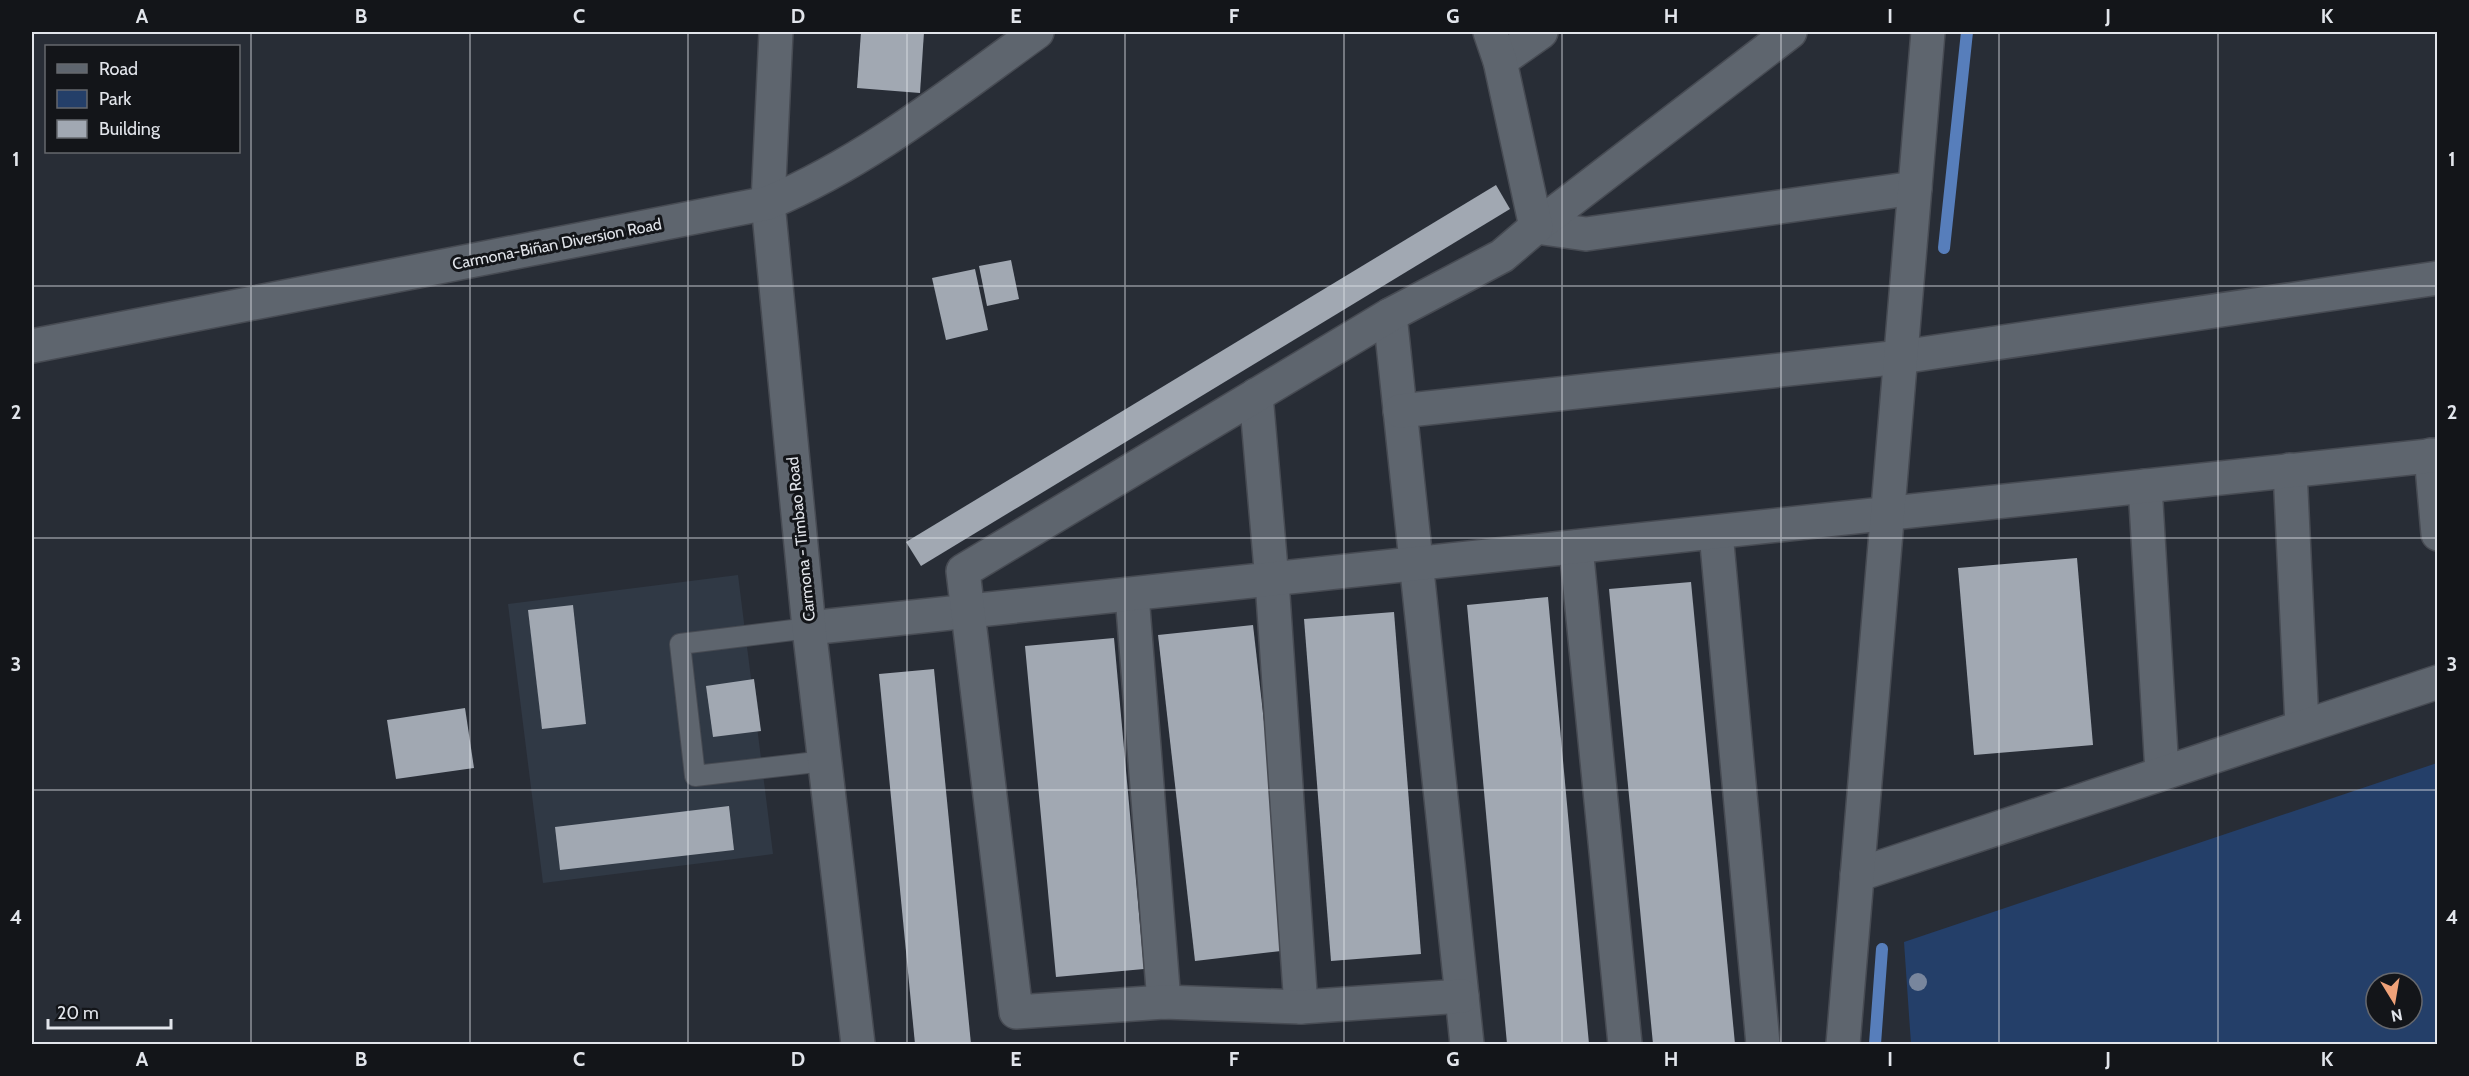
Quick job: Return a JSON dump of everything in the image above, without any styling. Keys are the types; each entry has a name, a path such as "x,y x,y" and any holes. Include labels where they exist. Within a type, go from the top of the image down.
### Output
{"street":[{"name":"Carmona - Timbao Road","path":"776,32 768,203 809,628 858,1044"},
{"name":"Carmona-Biñan Diversion Road","path":"32,346 768,203 833,172 924,113 1037,32"},
{"path":"1536,227 1495,46 1541,32"},
{"path":"1462,996 1302,1007 1164,1002 1016,1012 963,571 1390,315 1502,256 1536,227 1790,32"},
{"path":"1843,1044 1928,32"},
{"path":"1536,227 1587,234 1915,188"},
{"path":"1400,411 1901,357 2438,278"},
{"path":"1390,315 1467,1044"},
{"path":"1256,395 1272,581 1302,1007"},
{"path":"809,628 1272,581 2434,455 2438,534"},
{"path":"2290,470 2302,725"},
{"path":"2145,486 2162,772"},
{"path":"1716,532 1763,1044"},
{"path":"1576,547 1625,1044"},
{"path":"1132,595 1164,1002"},
{"path":"1857,875 2302,725 2438,682"}],"lane":[{"path":"809,628 680,644 695,776 825,760"}],"shaded area":[{"path":"738,575 773,854 543,883 508,604"}],"green space":[{"path":"2437,763 2437,1044 1911,1044 1904,942"}],"building":[{"path":"861,32 924,32 920,93 857,88"},
{"path":"1496,185 1510,209 921,566 906,542"},
{"path":"1011,260 1019,299 987,306 979,266"},
{"path":"975,269 988,330 946,340 932,278"},
{"path":"2077,558 2093,745 1974,755 1958,568"},
{"path":"1691,582 1735,1044 1653,1044 1609,589"},
{"path":"1548,597 1589,1044 1507,1044 1467,605"},
{"path":"573,605 586,724 542,729 528,610"},
{"path":"1394,612 1421,954 1331,961 1304,619"},
{"path":"1253,625 1290,950 1195,961 1158,635"},
{"path":"1114,638 1144,969 1056,977 1025,646"},
{"path":"934,669 971,1044 915,1044 879,674"},
{"path":"754,679 761,731 713,737 706,686"},
{"path":"465,708 474,768 396,779 387,720"},
{"path":"729,806 734,850 560,870 555,827"}],"waterway":[{"path":"1944,248 1967,32"},
{"path":"1875,1044 1882,949"}]}
